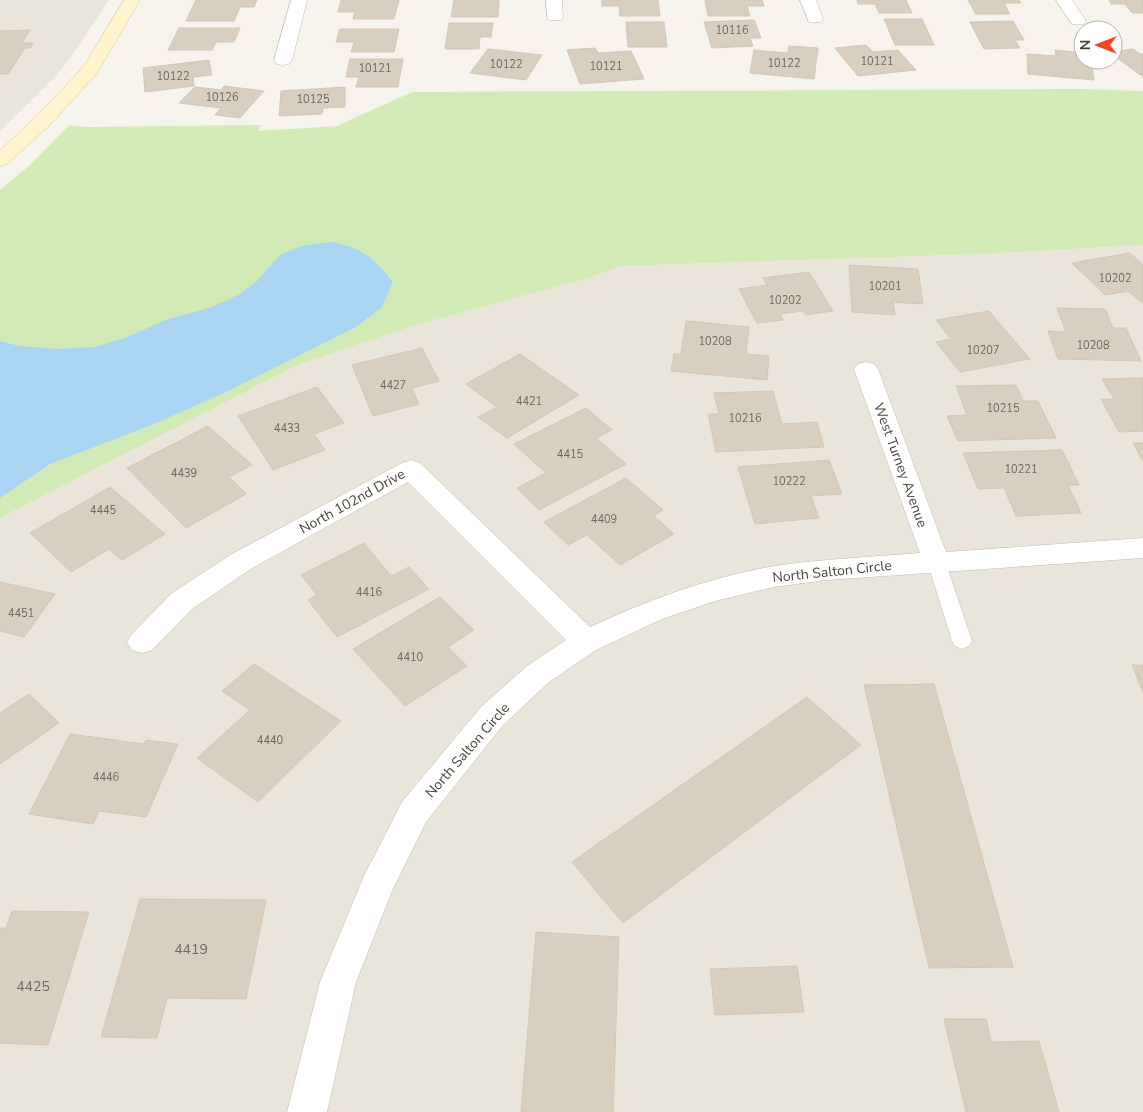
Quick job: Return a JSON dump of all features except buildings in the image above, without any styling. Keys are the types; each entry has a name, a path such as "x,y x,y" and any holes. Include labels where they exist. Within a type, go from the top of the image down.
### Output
{"street":[{"path":"0,160 42,122 91,69 132,0"},
{"path":"283,60 299,0"},
{"path":"554,0 555,17"},
{"path":"808,0 815,19"},
{"path":"1064,0 1077,20"},
{"name":"West Turney Avenue","path":"866,369 936,562"},
{"name":"North 102nd Drive","path":"142,642 182,601 242,561 411,469 586,642"},
{"name":"North Salton Circle","path":"307,1112 338,982 376,887 414,812 492,716 538,674 586,642 652,611 713,591 773,577 827,570 1143,548"}],"lane":[{"path":"936,562 962,641"}],"shaded area":[{"path":"0,0 109,0 73,54 53,79 0,131"},
{"path":"1143,245 1143,1112 0,1112 0,518 300,364 416,325 586,279 621,266 983,254"}],"green space":[{"path":"1080,89 1143,91 1143,245 983,254 621,266 586,279 416,325 300,364 0,518 0,190 30,165 69,125 86,127 261,125 258,131 337,126 412,92"}],"water":[{"path":"332,242 352,247 367,255 393,282 381,308 356,327 226,392 154,424 50,464 0,498 0,341 19,346 57,349 95,347 128,337 165,320 212,307 240,294 256,282 280,255 301,246"}]}
